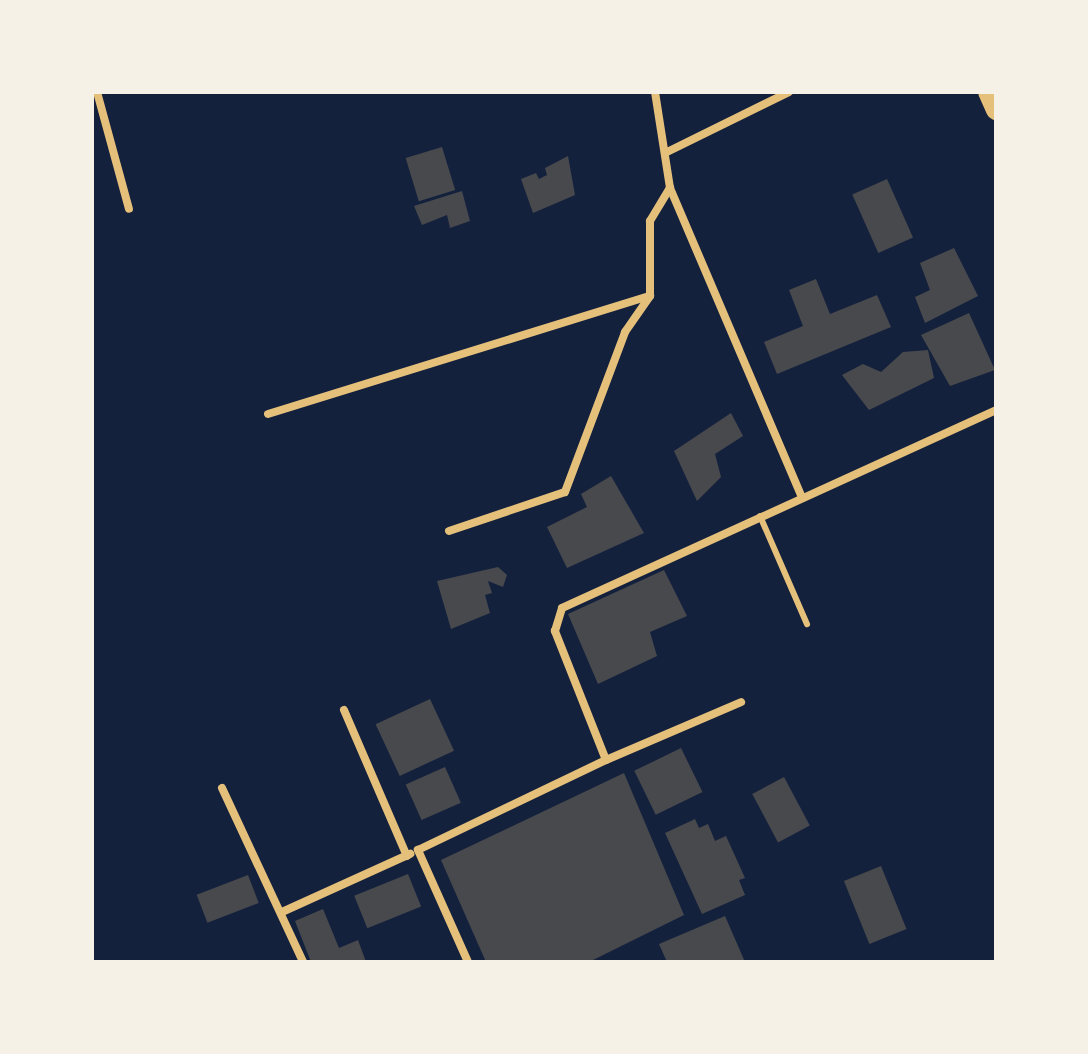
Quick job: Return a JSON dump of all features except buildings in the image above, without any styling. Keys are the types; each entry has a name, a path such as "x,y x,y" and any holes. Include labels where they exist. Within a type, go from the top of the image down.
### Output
{"main road":[{"path":"988,92 996,110"}],"street":[{"path":"97,92 129,209"},
{"path":"655,92 670,188 802,498"},
{"path":"665,153 789,92"},
{"path":"449,531 565,492 625,332 650,296 650,221 670,188"},
{"path":"268,414 650,296"},
{"path":"606,760 555,631 562,608 996,410"},
{"path":"282,912 606,760 741,702"},
{"path":"344,710 407,856"},
{"path":"222,788 303,962"},
{"path":"418,850 468,962"}],"lane":[{"path":"760,516 807,624"}]}
